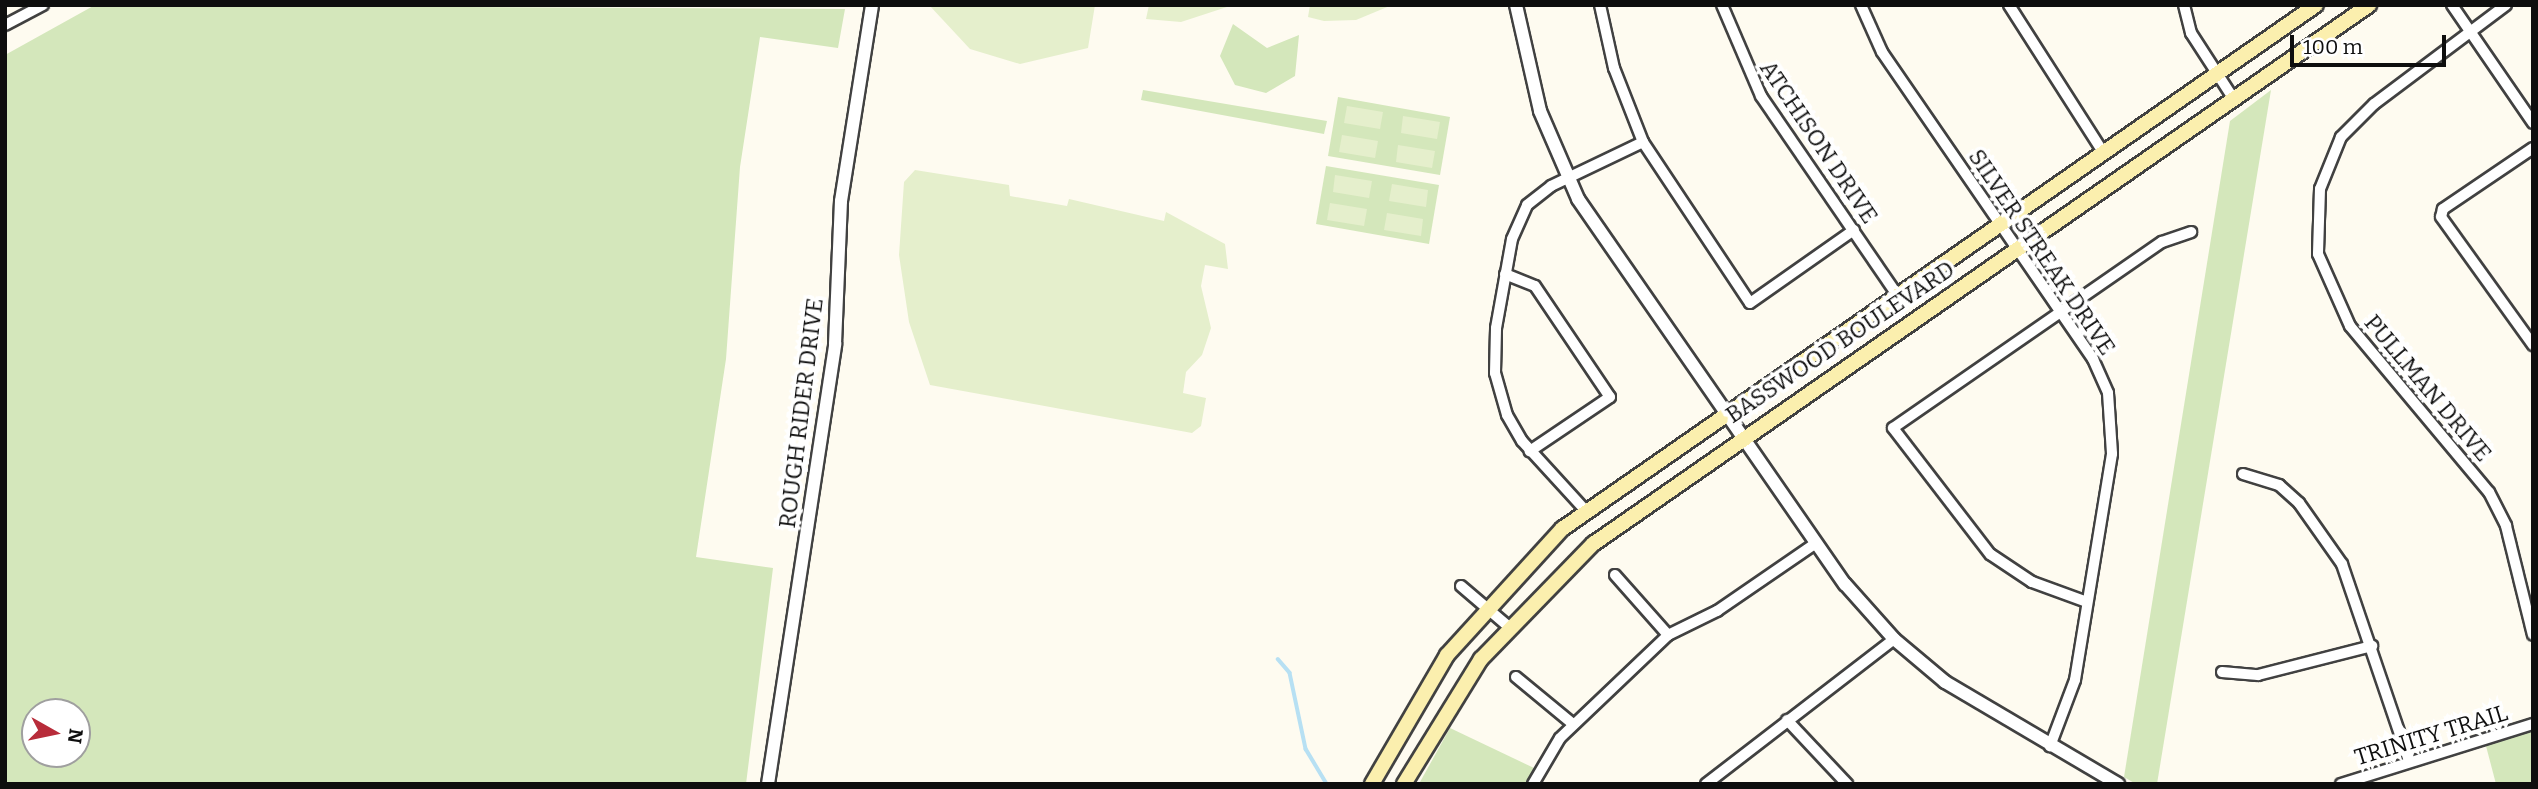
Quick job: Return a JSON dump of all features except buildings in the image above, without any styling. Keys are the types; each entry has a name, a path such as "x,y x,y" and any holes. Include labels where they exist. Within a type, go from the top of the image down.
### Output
{"main road":[{"name":"BASSWOOD BOULEVARD","path":"1372,784 1429,680 1486,607 1586,511 1896,293 2316,5"},
{"name":"BASSWOOD BOULEVARD","path":"1404,784 1461,687 1509,627 1593,544 1742,437 2368,5"}],"street":[{"path":"5,24 43,5"},
{"name":"ROUGH RIDER DRIVE","path":"768,784 835,344 841,201 872,5"},
{"path":"1516,5 1534,93 1567,177 1816,543 1894,639 1945,682 2118,784"},
{"path":"1600,5 1614,68 1643,142 1750,303 1854,230"},
{"name":"ATCHISON DRIVE","path":"1722,5 1761,96 1896,293"},
{"name":"SILVER STREAK DRIVE","path":"1861,5 1882,52 2099,369 2113,421 2071,696 2050,746"},
{"path":"2009,5 2103,152"},
{"path":"2184,5 2191,33 2233,98"},
{"path":"2452,5 2533,124"},
{"name":"PULLMAN DRIVE","path":"2506,5 2469,29 2341,137 2320,189 2318,254 2350,326 2489,492 2506,526 2531,621"},
{"path":"1586,511 1530,451 1507,415 1495,373 1505,274 1520,214 1567,177 1643,142"},
{"path":"2533,148 2443,209 2441,218 2533,345"},
{"path":"2087,602 2032,582 1990,554 1893,428 2162,242 2191,232"},
{"path":"1505,274 1535,286 1611,397 1530,451"},
{"path":"2243,474 2278,485 2324,536 2354,586 2409,761"},
{"path":"1533,784 1573,724 1668,635 1717,611 1816,543"},
{"path":"1615,575 1668,635"},
{"path":"1461,586 1509,627"},
{"path":"2531,621 2533,635"},
{"path":"1706,784 1894,639"},
{"path":"2222,672 2258,675 2372,646"},
{"path":"1516,677 1573,724"},
{"path":"1787,720 1847,784"},
{"name":"TRINITY TRAIL","path":"2341,784 2533,724"}],"green space":[{"path":"95,5 845,9 838,48 760,37 740,167 726,359 696,557 773,568 746,784 5,784 5,55"},
{"path":"929,5 1095,5 1088,48 1020,64 970,49"},
{"path":"1149,5 1233,5 1181,22 1146,19"},
{"path":"1310,5 1392,5 1356,20 1324,21 1308,17"},
{"path":"1233,24 1267,48 1299,35 1295,76 1266,93 1235,85 1220,56"},
{"path":"1143,90 1327,121 1324,134 1141,100"},
{"path":"2271,90 2157,784 2136,784 2124,777 2230,121"},
{"path":"1338,97 1450,117 1440,175 1328,156"},
{"path":"1347,106 1383,112 1380,129 1344,123"},
{"path":"1403,116 1440,122 1437,139 1401,133"},
{"path":"1342,135 1378,141 1375,158 1339,152"},
{"path":"1398,145 1435,151 1432,168 1396,162"},
{"path":"1326,166 1439,185 1429,244 1316,224"},
{"path":"915,170 1009,185 1010,196 1067,206 1069,199 1164,221 1166,212 1225,244 1228,269 1205,265 1201,286 1211,328 1202,355 1186,372 1183,393 1206,398 1201,426 1192,433 930,385 909,322 899,255 904,182"},
{"path":"1335,175 1372,181 1369,198 1333,192"},
{"path":"1392,184 1428,190 1426,207 1389,201"},
{"path":"1330,203 1367,209 1364,226 1327,220"},
{"path":"1387,213 1423,219 1421,236 1384,230"},
{"path":"1450,728 1534,768 1527,784 1420,782"},
{"path":"2533,731 2533,784 2496,784 2486,746"}],"waterway":[{"path":"1278,659 1290,673 1306,749 1327,784"}]}
